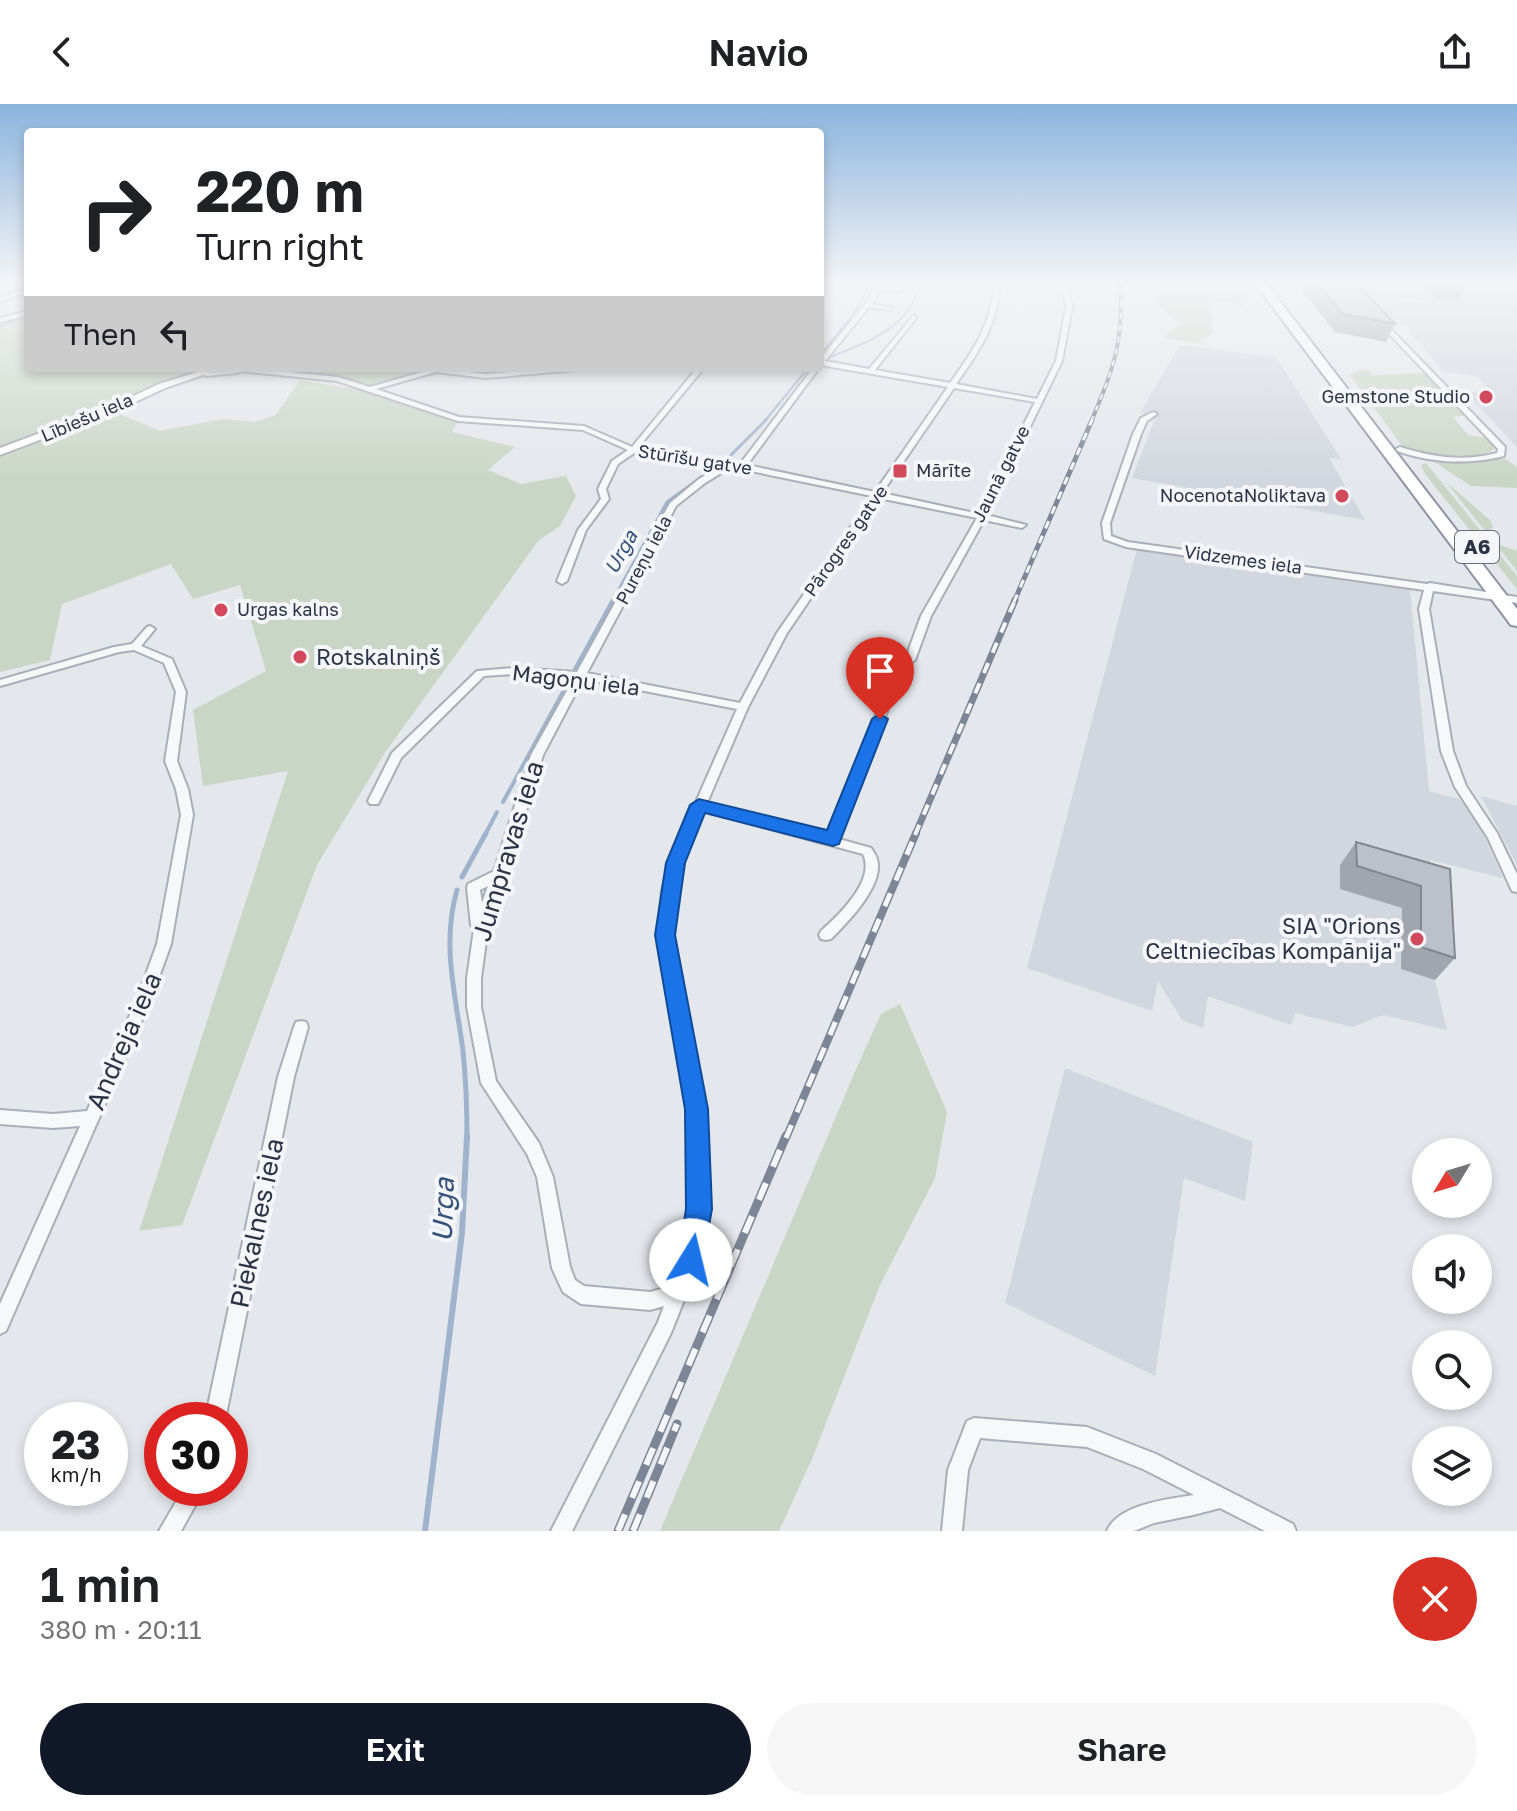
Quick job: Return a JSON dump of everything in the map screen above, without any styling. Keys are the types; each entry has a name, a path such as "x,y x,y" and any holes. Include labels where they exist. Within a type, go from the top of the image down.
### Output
{"highway":[{"name":"A6","path":"1310,349 1517,621"},
{"name":"A6","path":"1321,349 1517,599"}],"street":[{"path":"870,372 889,349"},
{"name":"Pārogres gatve","path":"699,805 743,707 782,633 954,386 975,349"},
{"name":"Jaunā gatve","path":"910,660 926,616 983,515 1063,349"},
{"path":"1400,449 1428,458 1494,456 1501,454 1502,449 1409,349"},
{"path":"824,363 1039,401"},
{"name":"Lībiešu iela","path":"0,452 113,409 162,386 210,372"},
{"name":"Stūrīšu gatve","path":"206,374 217,372"},
{"name":"Stūrīšu gatve","path":"265,372 328,378 373,388 458,419 592,430 632,451 730,464 1022,525"},
{"path":"373,388 429,372"},
{"path":"453,372 486,376 532,372"},
{"path":"562,581 582,530 605,499 602,489 615,463 632,451 698,372"},
{"path":"742,467 813,372"},
{"name":"Vidzemes iela","path":"1153,414 1144,420 1137,434 1106,523 1107,537 1126,544 1517,599"},
{"path":"1414,466 1428,458"},
{"name":"Pureņu iela","path":"581,677 673,505 702,481 730,464"},
{"path":"1430,586 1424,609 1447,751 1461,787 1487,825 1517,887"},
{"path":"0,683 51,670 99,652 135,647 150,629"},
{"name":"Andreja iela","path":"0,1325 144,999 164,944 187,815 182,789 171,761 171,745 181,700 177,676 168,661 135,647"},
{"name":"Magoņu iela","path":"374,801 396,756 481,673 528,671 581,677 743,707"},
{"name":"Jumpravas iela","path":"581,677 537,755 510,844 497,875 479,933 474,1007 489,1083 533,1149 545,1177 561,1268 569,1286 581,1295 650,1301 678,1293"},
{"path":"833,839 883,709"},
{"path":"561,1531 665,1327 691,1260 696,1233 699,1164 697,1109 665,935 665,914 675,863 699,805 833,839 867,851 872,866 854,908 826,935"},
{"name":"Piekalnes iela","path":"219,1402 286,1077 301,1027"},
{"path":"0,1117 53,1121 89,1118"},
{"path":"952,1531 958,1470 974,1428 1087,1437 1149,1461 1286,1531"},
{"path":"1117,1531 1140,1515 1169,1506 1197,1507 1219,1498"},
{"path":"169,1531 184,1506"}],"shaded area":[{"path":"1178,349 1209,349 1276,357 1341,459 1329,458 1365,520 1132,478 1156,416 1140,413"},
{"path":"1424,349 1517,349 1517,447 1465,392 1493,393 1480,380 1481,377 1444,372"},
{"path":"1137,549 1410,589 1429,791 1466,801 1474,812 1503,878 1430,860 1435,980 1447,1030 1383,1015 1352,1027 1295,1013 1291,1025 1208,996 1203,1028 1182,1020 1158,981 1152,1011 1027,968"},
{"path":"1481,796 1517,806 1517,865"},
{"path":"1065,1068 1253,1142 1245,1201 1184,1178 1155,1376 1005,1303"}],"green space":[{"path":"0,349 24,349 24,372 201,372 108,409 160,431 223,419 255,422 276,415 300,380 366,391 458,422 452,432 515,447 488,470 521,484 566,476 576,496 560,526 539,540 386,751 317,865 182,1225 139,1231 288,771 203,786 193,710 266,671 240,585 193,599 171,564 62,604 50,660 0,672"},
{"path":"1359,370 1369,370 1373,375 1427,373 1468,415 1453,417 1468,435 1488,438 1495,448 1477,456 1450,457 1403,447 1350,375"},
{"path":"282,372 433,372 379,388 335,378"},
{"path":"1505,459 1517,467 1517,488 1471,486 1433,461"},
{"path":"1426,463 1517,576 1517,589 1425,474 1421,465"},
{"path":"1446,482 1490,520 1493,528 1488,531 1500,545 1517,551 1517,571"},
{"path":"900,1004 947,1112 935,1178 880,1285 812,1459 779,1531 660,1531 881,1014"}],"building":[{"path":"1356,842 1450,869 1455,958 1421,947 1421,886 1357,866"}],"waterway":[{"path":"830,357 851,349"},
{"name":"Urga","path":"764,422 805,372"},
{"name":"Urga","path":"727,459 764,422"},
{"name":"Urga","path":"612,602 667,502 717,466"},
{"name":"Urga","path":"574,671 613,600"},
{"name":"Urga","path":"503,802 569,681"},
{"name":"Urga","path":"485,835 497,812"},
{"name":"Urga","path":"462,877 486,833"},
{"name":"Urga","path":"457,890 452,910 450,951 464,1062 467,1137"},
{"name":"Urga","path":"425,1531 462,1233 467,1137"}],"railway":[{"path":"1091,422 1117,349"},
{"path":"1014,602 1092,420"},
{"path":"915,835 1015,600"},
{"path":"786,1138 916,833"},
{"path":"618,1531 786,1136"},
{"path":"633,1531 677,1424"}],"place":[{"name":"Gemstone Studio","path":"1486,397"},
{"name":"Mārīte","path":"900,471"},
{"name":"NocenotaNoliktava","path":"1342,496"},
{"name":"Urgas kalns","path":"221,610"},
{"name":"Rotskalniņš","path":"300,657"},
{"name":"SIA \"Orions Celtniecības Kompānija\"","path":"1417,939"}],"route":[{"path":"691,1260 699,1209 697,1109 665,935 668,891 675,863 699,805 833,839 880,719"}]}
